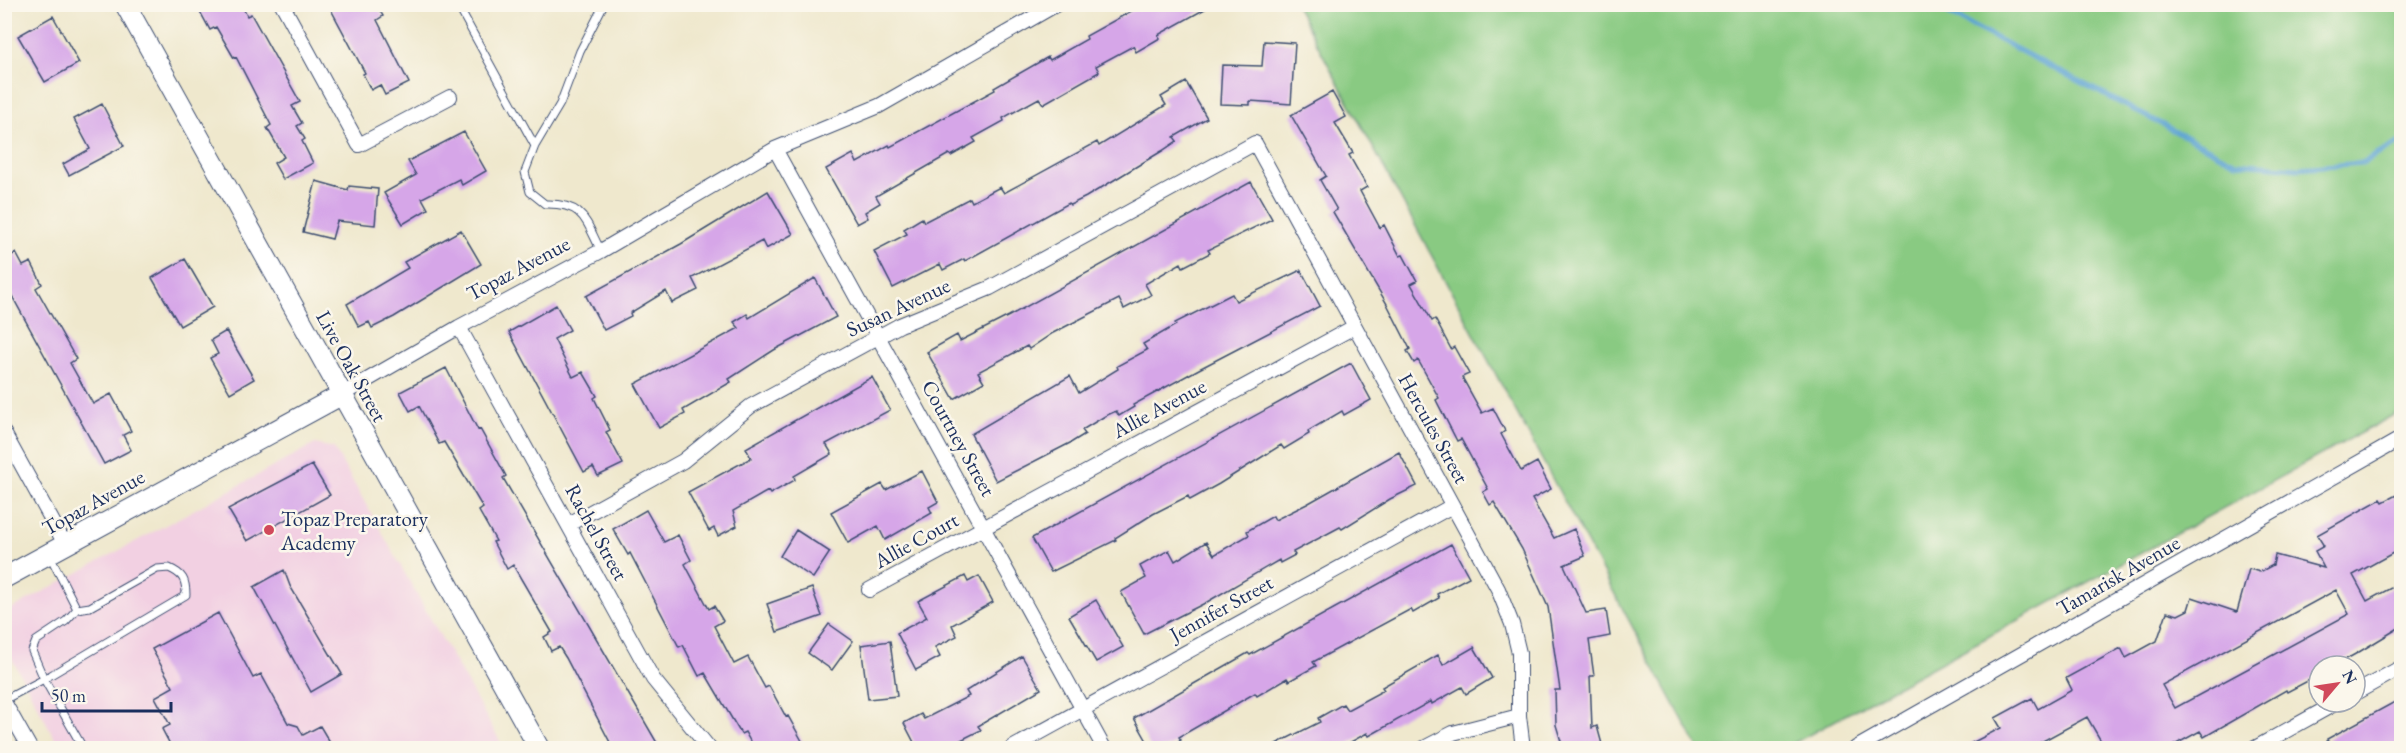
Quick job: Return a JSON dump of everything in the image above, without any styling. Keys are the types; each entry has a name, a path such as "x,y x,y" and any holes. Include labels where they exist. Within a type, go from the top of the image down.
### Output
{"street":[{"name":"Live Oak Street","path":"125,4 539,748"},
{"path":"282,4 359,145 450,97"},
{"name":"Topaz Avenue","path":"4,578 601,251 775,149 879,106 1057,4"},
{"name":"Hercules Street","path":"1255,143 1498,590 1512,624 1519,653 1519,716 1523,748"},
{"name":"Susan Avenue","path":"569,524 684,461 751,406 879,336 990,288 1255,143"},
{"name":"Courtney Street","path":"775,149 1104,748"},
{"name":"Rachel Street","path":"459,327 653,679 709,748"},
{"name":"Allie Avenue","path":"984,527 1354,327"},
{"path":"4,433 57,549"},
{"name":"Tamarisk Avenue","path":"1856,748 2402,438"},
{"name":"Jennifer Street","path":"1012,748 1452,506"},
{"name":"Allie Court","path":"869,590 984,527"},
{"path":"2367,686 2402,667"},
{"path":"4,701 30,748"},
{"path":"2255,748 2316,714"},
{"path":"1424,748 1453,733 1519,716"}],"lane":[{"path":"457,4 535,146"},
{"path":"601,251 582,216 566,203 545,204 530,192 525,172 535,146 560,104 580,51 604,4"},
{"path":"57,549 77,609"},
{"path":"4,701 44,679 186,595 186,581 179,572 169,568 157,569 90,607 77,609 66,621 36,641 32,651 44,679 83,748"}],"shaded area":[{"name":"Topaz Preparatory Academy","path":"315,444 334,448 504,748 60,748 5,646 4,613"}],"green space":[{"path":"1296,5 2401,5 2401,411 1785,748 1698,748"}],"building":[{"path":"196,4 241,4 247,16 251,14 300,102 292,106 302,123 297,126 305,139 302,141 313,163 283,179 274,163 284,157 267,128 271,125 236,57 234,58 216,27 210,30"},
{"path":"328,4 376,4 383,16 377,20 409,83 385,95 380,85 371,90 363,74 365,73"},
{"path":"1144,4 1214,4 1158,35 1160,38 1136,52 1133,46 1096,66 1099,72 1043,104 1039,98 1003,118 1004,121 973,138 976,142 951,156 949,154 876,196 880,203 865,212 868,218 857,224 826,169 853,154 857,163 889,145 890,147 995,90 994,88 1048,57 1050,60 1087,39 1086,36"},
{"path":"53,16 79,63 45,82 18,36"},
{"path":"1264,41 1295,43 1291,104 1250,101 1250,105 1220,104 1222,65 1262,66"},
{"path":"1186,82 1207,118 1174,137 1177,141 1086,197 1070,205 1069,203 965,261 964,259 943,270 940,264 893,288 874,251 907,234 904,229 922,218 924,222 970,198 972,202 1000,187 1004,193 1097,142 1099,146 1166,105 1161,97"},
{"path":"1332,92 1346,117 1335,123 1353,153 1349,155 1367,187 1360,191 1380,228 1384,225 1400,256 1403,255 1417,281 1411,284 1432,321 1435,319 1451,349 1454,347 1469,374 1462,377 1482,413 1493,408 1505,431 1501,434 1521,471 1537,462 1551,489 1532,499 1554,538 1574,529 1585,556 1564,565 1586,613 1606,610 1610,636 1589,640 1594,676 1590,676 1592,728 1597,726 1603,748 1563,748 1556,725 1555,690 1560,690 1548,607 1522,549 1494,502 1490,505 1483,492 1488,489 1461,439 1457,441 1436,400 1439,398 1418,360 1414,363 1407,351 1410,349 1387,304 1333,212 1337,210 1320,180 1326,176 1291,115"},
{"path":"102,104 124,146 69,175 63,164 90,149 74,119"},
{"path":"464,132 486,171 462,185 459,179 422,198 428,209 403,224 384,193 416,175 408,161"},
{"path":"316,181 348,190 349,186 378,189 375,225 337,221 332,239 303,232"},
{"path":"1251,182 1272,219 1208,250 1210,253 1183,267 1181,263 1145,284 1151,295 1124,309 1119,299 1053,333 1029,349 1027,346 978,372 984,382 954,399 927,352 957,335 960,341 1009,316"},
{"path":"768,191 793,234 766,249 762,241 692,278 698,290 672,303 666,291 630,313 631,316 604,330 586,296 681,244"},
{"path":"461,230 481,264 394,317 372,328 369,322 359,327 347,304 408,268 404,262"},
{"path":"16,253 23,266 31,262 42,284 36,288 76,359 70,363 93,404 111,394 131,431 123,435 131,450 104,464 5,283 10,280 4,271 4,259"},
{"path":"185,259 213,307 180,326 152,278"},
{"path":"1301,270 1320,306 1133,405 1134,407 1119,416 1116,411 1105,416 1082,430 1085,434 1072,442 996,481 971,434 1070,376 1079,393 1118,369 1117,366 1147,350 1143,344 1176,325 1175,323 1232,294 1236,301"},
{"path":"815,278 836,317 774,350 729,379 731,382 683,410 685,414 659,428 635,384 739,328 734,322 747,314 749,318"},
{"path":"556,305 570,330 554,339 573,377 583,372 597,396 594,398 610,430 606,432 623,464 598,476 593,467 584,472 509,332"},
{"path":"226,331 254,379 230,393 210,358 218,354 211,340"},
{"path":"1351,363 1371,400 1344,415 1342,411 1308,431 1309,434 1284,449 1281,445 1219,484 1190,500 1188,496 1153,514 1115,538 1116,540 1051,572 1032,538"},
{"path":"446,368 478,430 480,429 506,476 503,478 660,748 613,748 559,647 551,651 544,637 552,632 513,565 507,569 493,542 496,541 479,511 483,508 444,442 439,444 419,406 410,411 400,392"},
{"path":"872,377 890,410 826,444 832,454 794,476 795,480 770,494 768,491 733,511 737,526 718,536 714,528 709,531 688,492 751,458 746,448"},
{"path":"1399,452 1417,486 1390,499 1342,529 1340,527 1293,552 1295,555 1280,563 1279,560 1207,602 1144,634 1121,592 1146,578 1140,566 1169,550 1175,561 1206,542 1214,555 1249,535 1247,531 1273,516 1275,520 1307,504"},
{"path":"312,465 330,495 247,541 228,509"},
{"path":"922,471 938,502 929,507 932,513 885,540 878,526 848,543 831,512 882,484 886,490"},
{"path":"2402,492 2402,548 2353,575 2367,601 2402,582 2402,626 2359,652 2355,654 2307,654 2307,681 2287,692 2286,690 2204,737 2200,731 2169,748 2105,748 2087,717 2030,748 1962,748 2001,728 1995,718 2032,698 2038,709 2072,690 2066,678 2121,648 2126,658 2157,641 2167,612 2178,615 2188,610 2192,597 2237,612 2249,569 2260,572 2273,565 2275,555 2324,568 2315,551 2324,546 2317,535 2381,499 2383,502","holes":["2336,590 2349,614 2175,708 2162,685"]},
{"path":"646,510 664,542 678,535 691,560 685,564 709,609 714,606 723,621 714,626 734,664 748,657 765,688 769,686 806,748 754,748 745,732 741,734 705,673 699,676 683,645 679,647 630,553 628,555 613,529"},
{"path":"796,530 830,552 813,578 780,556"},
{"path":"1451,544 1469,577 1437,594 1439,598 1413,613 1411,609 1313,662 1316,666 1289,681 1287,678 1257,696 1255,693 1179,737 1181,740 1166,748 1151,748 1134,718 1248,653 1250,655"},
{"path":"284,570 290,586 342,674 311,692 254,587"},
{"path":"965,576 968,582 979,576 993,602 952,625 957,636 935,647 940,657 916,670 897,633 927,617 918,601"},
{"path":"812,588 822,616 777,632 767,604"},
{"path":"1096,600 1123,647 1096,662 1069,616"},
{"path":"218,613 253,678 261,674 288,723 298,726 303,735 320,726 333,748 172,748 162,729 170,725 155,697 173,687 152,649"},
{"path":"829,624 853,641 832,670 808,653"},
{"path":"890,641 897,696 868,699 861,645"},
{"path":"1474,647 1492,678 1466,694 1462,687 1432,704 1431,701 1369,736 1367,733 1340,748 1268,748 1320,722 1318,718 1343,704 1347,710 1384,690 1382,687 1438,655 1443,665"},
{"path":"1022,656 1041,689 978,726 981,730 945,748 917,748 904,723 921,714 924,719 969,696 966,691"},
{"path":"2402,698 2402,742 2390,748 2333,748 2327,739"}],"waterway":[{"path":"1930,4 2236,163 2298,168 2362,163 2402,141"}],"place":[{"name":"Topaz Preparatory Academy","path":"269,530"}]}
